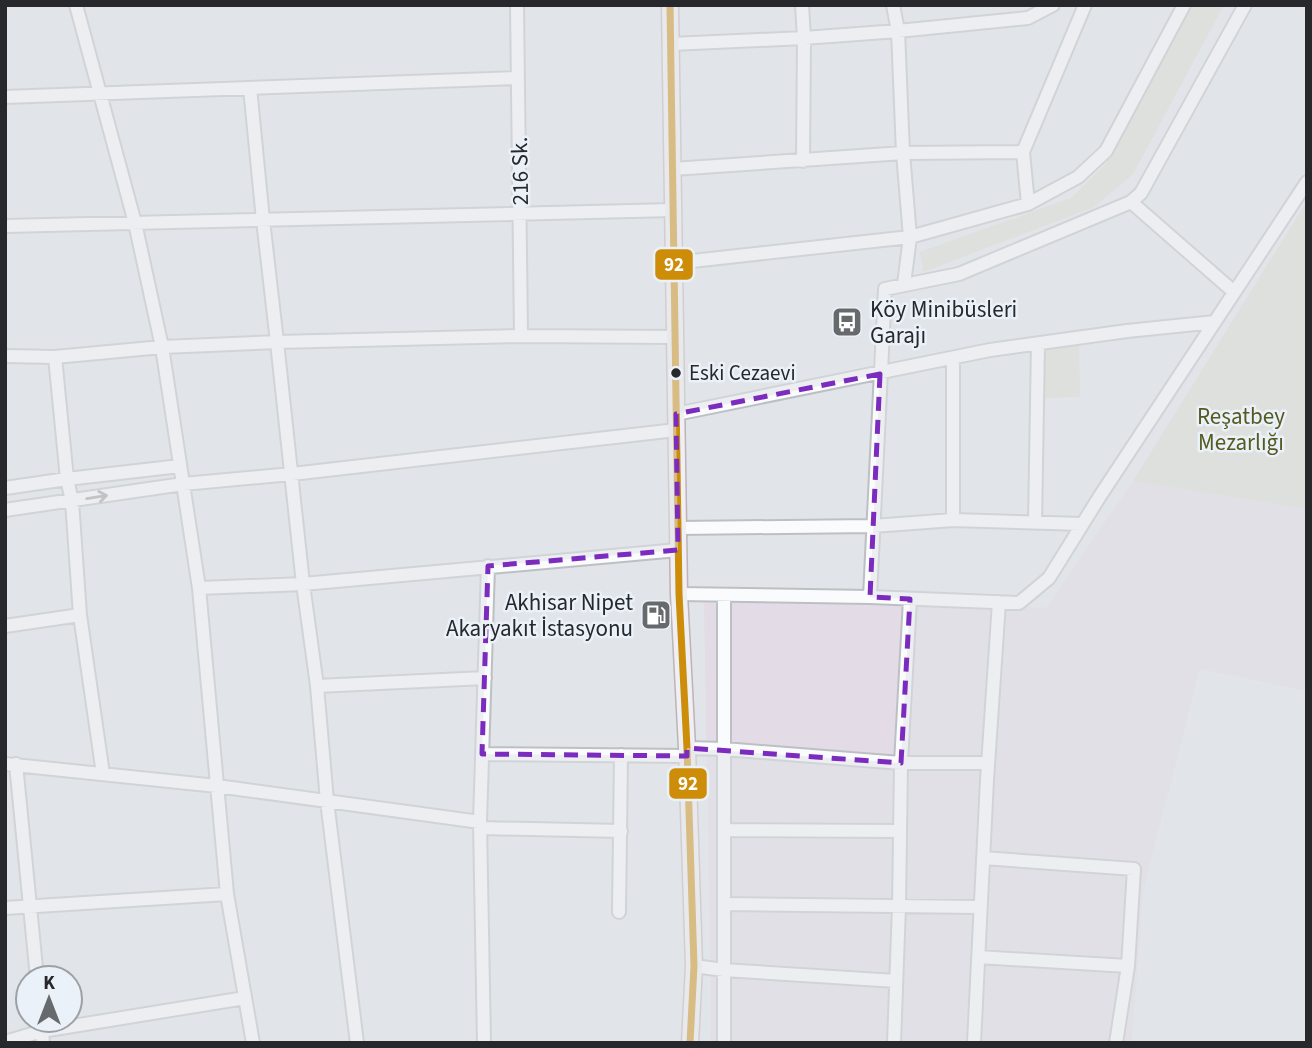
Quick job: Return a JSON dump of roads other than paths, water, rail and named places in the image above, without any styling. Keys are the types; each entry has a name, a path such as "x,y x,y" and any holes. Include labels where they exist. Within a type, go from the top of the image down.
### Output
{"main road":[{"path":"670,5 679,594 694,966 690,1043"}],"street":[{"path":"76,5 135,223 162,347 199,588 226,894 253,1043"},
{"name":"216 Sk.","path":"517,5 521,336"},
{"path":"802,5 803,161"},
{"path":"893,5 898,31 903,153 910,237 904,284"},
{"path":"671,44 803,38 1028,18 1053,5"},
{"path":"1028,204 1023,152 1085,5"},
{"path":"674,263 910,237 1028,204 1078,177 1105,151 1184,7 1169,5"},
{"path":"870,597 885,289 959,274 1131,202 1141,193 1245,5"},
{"path":"5,97 518,78"},
{"path":"250,88 303,584 317,686 327,801 357,1043"},
{"path":"673,169 903,153 1023,152"},
{"path":"679,594 1019,603 1049,578 1307,182"},
{"path":"1131,202 1234,292"},
{"path":"5,226 673,210"},
{"path":"5,510 183,484 292,474 676,422 880,373 990,351 1127,331 1214,322"},
{"path":"5,356 55,357 162,347 278,341 521,336 675,337"},
{"path":"1035,523 1038,344"},
{"path":"55,357 67,479 72,501 80,615 103,774"},
{"path":"953,358 953,520"},
{"path":"5,488 180,466"},
{"path":"678,528 873,526 953,520 1082,524"},
{"path":"199,588 303,584 678,550"},
{"path":"484,1043 480,825 488,566"},
{"path":"724,596 724,1043"},
{"path":"894,1043 901,764 910,599"},
{"path":"974,1043 999,602"},
{"path":"5,626 80,615"},
{"path":"317,686 485,678"},
{"path":"482,754 621,755 724,749 901,764 988,764"},
{"path":"619,912 621,755"},
{"path":"36,964 11,764 217,786 480,825 621,831"},
{"path":"724,830 900,831"},
{"path":"983,858 1134,869 1128,967 1116,1043"},
{"path":"5,908 226,894"},
{"path":"724,904 981,907"},
{"path":"978,957 1128,967"},
{"path":"694,966 896,981"},
{"path":"84,1024 245,998"},
{"path":"5,1042 32,1034"}],"place":[{"name":"Köy Minibüsleri Garajı","path":"847,322"},
{"name":"Eski Cezaevi","path":"676,373"},
{"name":"Akhisar Nipet Akaryakıt İstasyonu","path":"656,615"}],"park label":[{"name":"Reşatbey Mezarlığı","path":"1241,429"}]}
